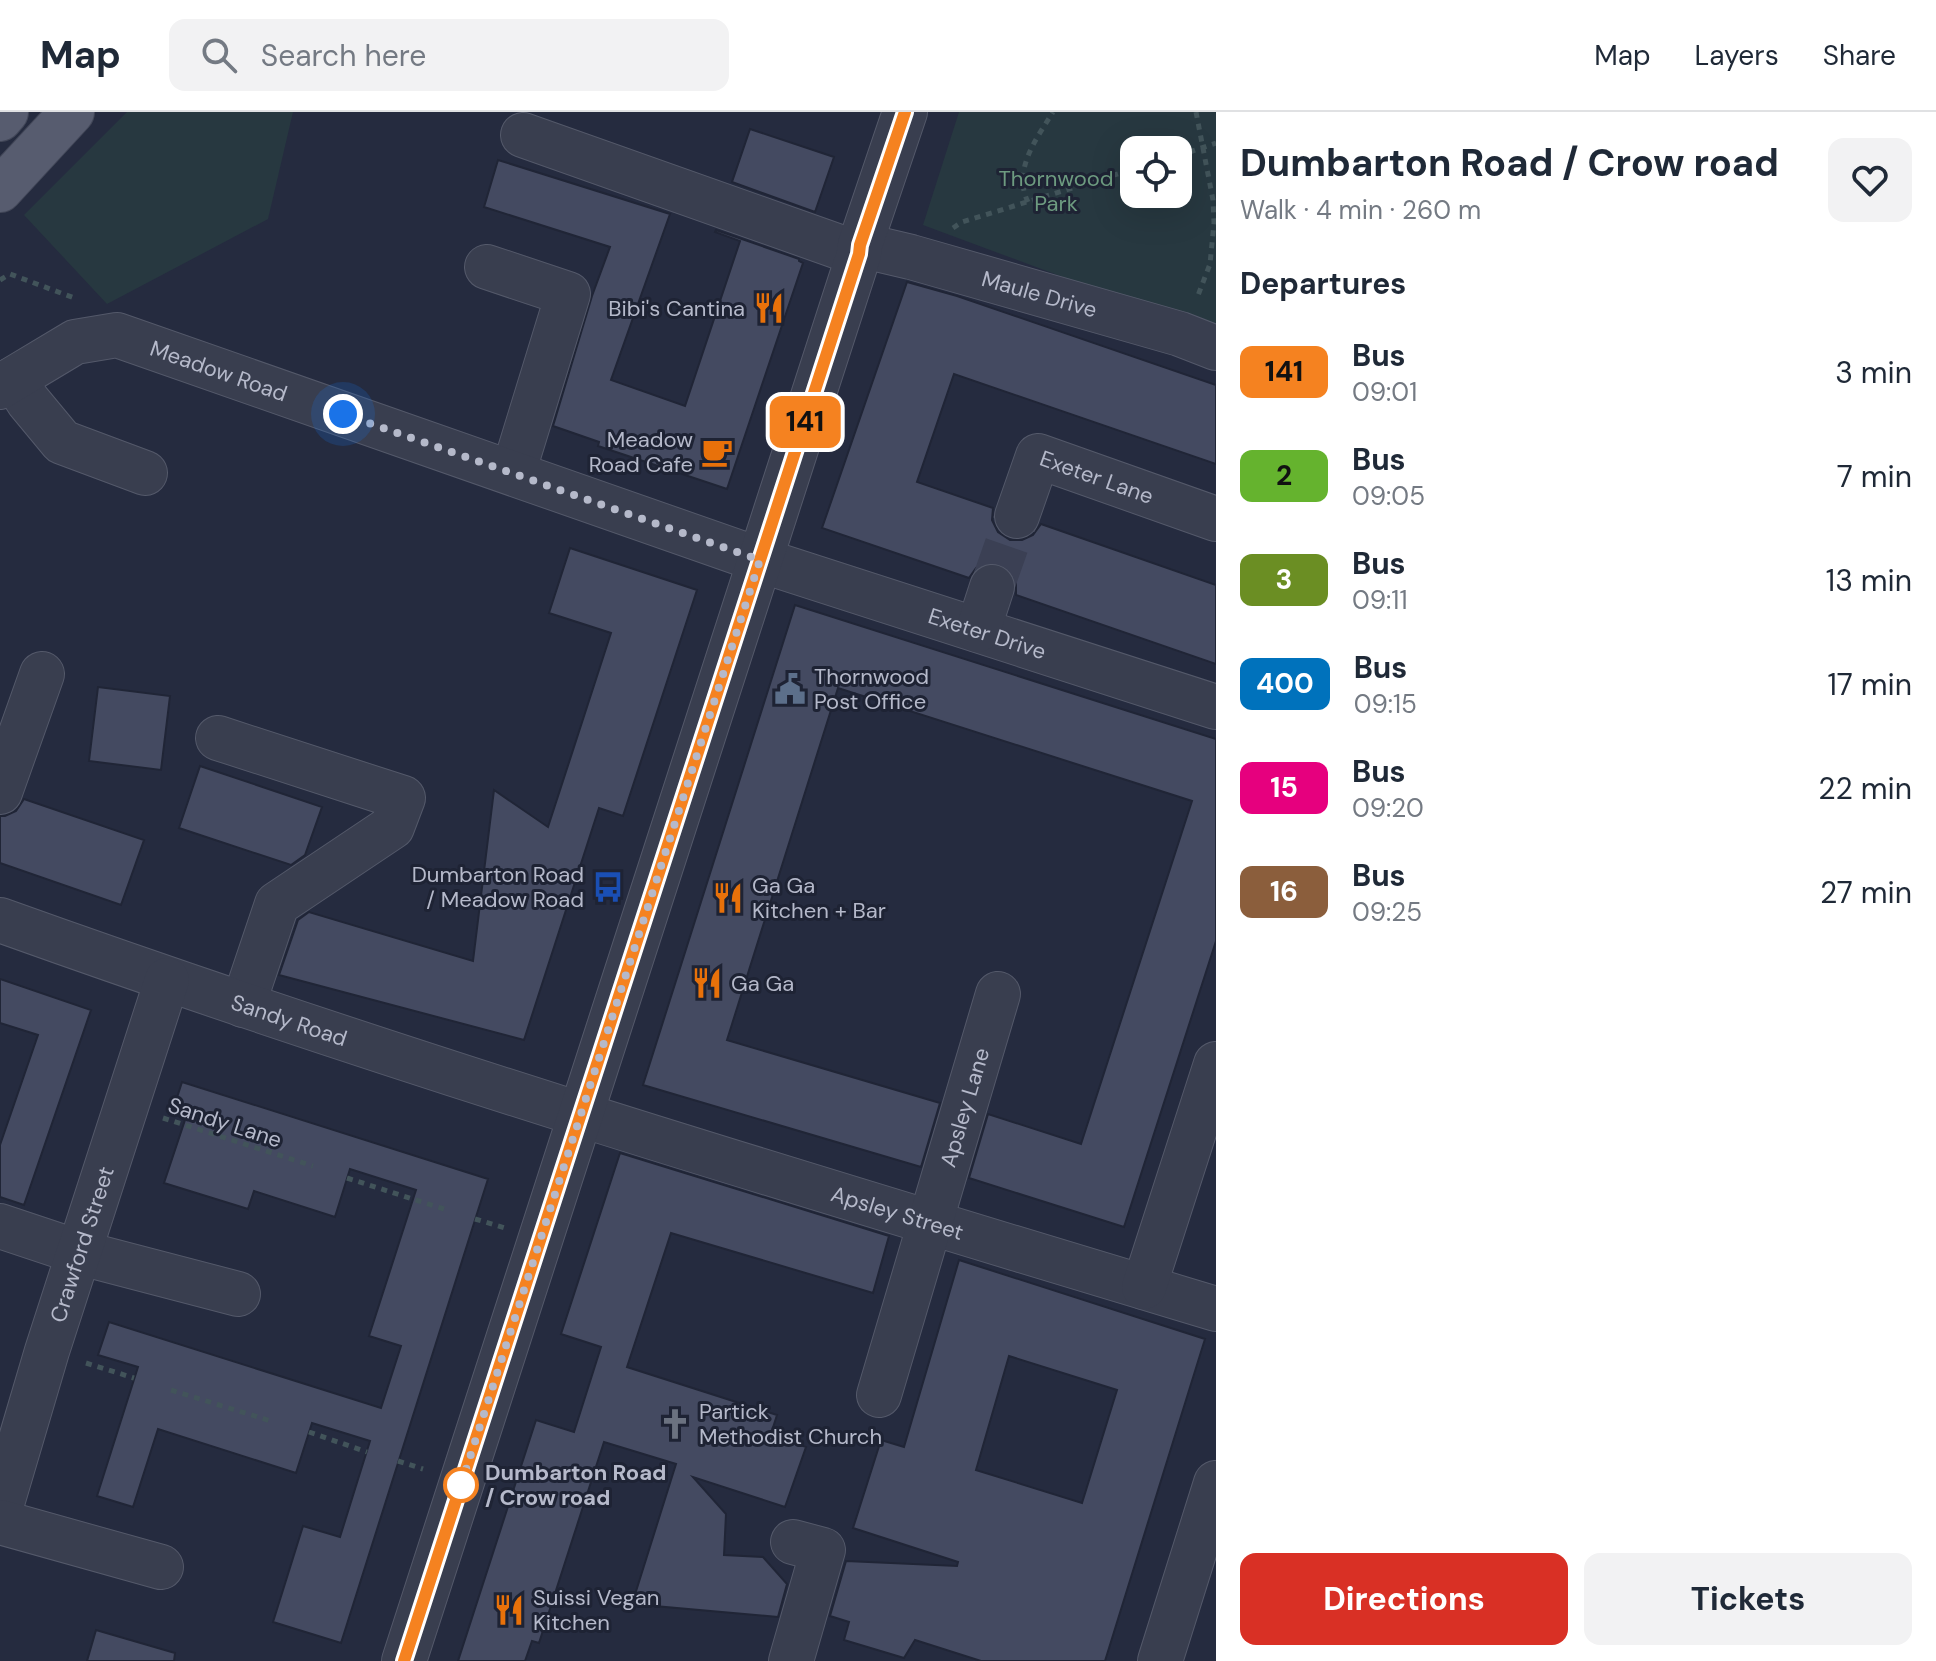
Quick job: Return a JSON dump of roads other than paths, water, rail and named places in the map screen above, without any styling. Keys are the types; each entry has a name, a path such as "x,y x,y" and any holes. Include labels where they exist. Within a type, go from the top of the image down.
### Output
{"main road":[{"path":"0,119 6,112"},
{"path":"0,190 72,112"}],"street":[{"path":"404,1661 905,112"},
{"name":"Maule Drive","path":"523,135 860,250 911,257 1198,341"},
{"path":"487,267 568,294 513,473"},
{"name":"Meadow Road","path":"7,383 75,342 117,335 760,560"},
{"path":"7,383 28,401 62,442 145,473"},
{"name":"Exeter Lane","path":"1017,516 1038,456 1216,519"},
{"name":"Exeter Drive","path":"760,560 1216,707"},
{"path":"978,630 992,587"},
{"path":"0,792 42,674"},
{"path":"218,738 403,798 392,827 277,904 243,1005"},
{"name":"Sandy Road","path":"0,920 167,980 580,1116"},
{"name":"Crawford Street","path":"0,1510 47,1351 167,980"},
{"name":"Apsley Lane","path":"879,1395 998,994"},
{"path":"1144,1287 1216,1064"},
{"name":"Apsley Street","path":"580,1116 1216,1309"},
{"path":"0,1226 81,1253 238,1294"},
{"path":"1160,1661 1216,1483"},
{"path":"0,1522 161,1567"},
{"path":"791,1661 823,1550 793,1542"}],"tunnel":[{"path":"992,587 1017,516"}],"place":[{"name":"Bibi's Cantina","path":"769,308"},
{"name":"Meadow Road Cafe","path":"717,452"},
{"name":"Thornwood Post Office","path":"790,689"},
{"name":"Dumbarton Road / Meadow Road","path":"608,887"},
{"name":"Ga Ga Kitchen + Bar","path":"728,898"},
{"name":"Ga Ga","path":"707,983"},
{"name":"Partick Methodist Church","path":"675,1424"},
{"name":"Dumbarton Road / Crow road","path":"461,1485"},
{"name":"Suissi Vegan Kitchen","path":"509,1610"}],"park label":[{"name":"Thornwood Park","path":"1056,190"}]}
